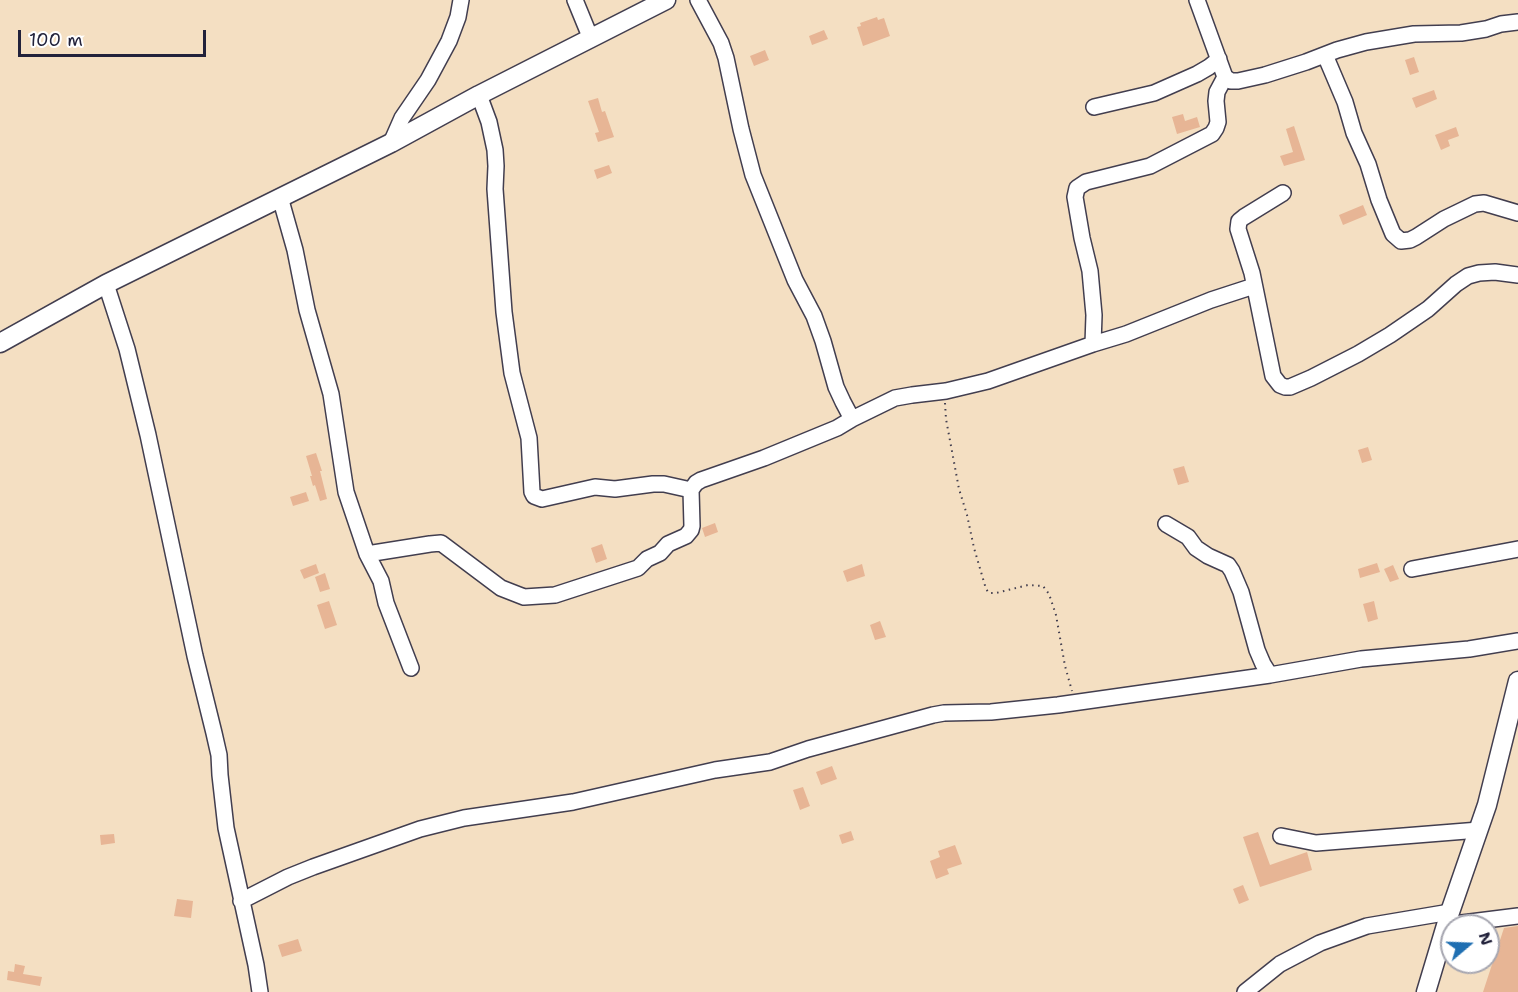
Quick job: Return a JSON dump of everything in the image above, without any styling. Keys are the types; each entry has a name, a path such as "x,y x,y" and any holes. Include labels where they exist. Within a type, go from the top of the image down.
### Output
{"main road":[{"path":"0,343 106,284 391,143 661,1"},
{"path":"1449,914 1487,805 1517,687"},
{"path":"1426,992 1440,945"}],"street":[{"path":"391,143 402,118 428,80 449,41 458,17 461,0"},
{"path":"575,0 591,39"},
{"path":"698,0 721,43 726,58 753,175 795,280 813,316 836,387 852,419"},
{"path":"1197,0 1225,77 1231,81 1265,75 1366,42 1414,34 1486,30 1501,24 1518,22"},
{"path":"1325,55 1346,102 1354,133 1368,164 1382,208 1393,234 1401,241 1410,240 1444,219 1475,204 1484,203 1518,213"},
{"path":"1094,107 1154,93 1197,74 1218,59"},
{"path":"1093,344 1094,315 1090,271 1075,197 1077,188 1086,182 1150,166 1212,134 1218,122 1217,92 1225,77"},
{"path":"479,95 489,122 495,150 495,189 504,312 512,372 529,438 531,485 534,496 542,499 595,487 626,489 654,484 680,486 692,490"},
{"path":"1283,193 1239,221 1238,230 1254,286 1273,376 1280,385 1285,387 1290,387 1358,354 1390,335 1428,309 1468,276 1495,272 1518,275"},
{"path":"280,197 295,250 307,310 331,394 346,492 367,554 381,581 386,603 411,668"},
{"path":"106,284 127,350 148,435 195,656 219,755 226,828 260,992"},
{"path":"367,554 441,543 501,588 524,597 555,596 638,568 647,559 660,553 665,546 686,536 692,526 690,498 692,490 701,480 764,459 837,428 895,398 946,391 988,381 1126,334 1211,300 1254,286"},
{"path":"1166,524 1188,537 1196,548 1208,556 1228,565 1241,592 1257,650 1270,675"},
{"path":"1413,569 1518,549"},
{"path":"241,901 288,876 420,829 464,818 573,802 715,770 770,762 808,749 933,715 1128,696 1361,659 1469,649 1518,640"},
{"path":"1281,836 1316,843 1479,830"},
{"path":"1500,917 1518,916"},
{"path":"1245,992 1280,964 1320,943 1367,926 1440,919"}],"path":[{"path":"946,391 946,419 959,489 968,515 974,548 986,589 989,593 996,593 1028,585 1042,586 1049,594 1056,615 1065,666 1076,702"}],"building":[{"path":"877,17 878,20 884,18 890,36 863,46 857,27 861,26 860,23"},
{"path":"824,30 828,39 812,45 809,36"},
{"path":"765,50 769,60 754,66 750,56"},
{"path":"1414,57 1419,72 1410,75 1405,60"},
{"path":"1434,90 1437,99 1416,108 1412,98"},
{"path":"598,98 614,137 598,142 595,133 599,132 588,101"},
{"path":"1183,114 1185,121 1197,117 1200,127 1177,134 1172,117"},
{"path":"1294,126 1305,160 1284,166 1280,156 1293,152 1286,129"},
{"path":"1456,127 1459,136 1448,140 1450,146 1441,150 1435,135"},
{"path":"609,165 612,173 597,179 594,170"},
{"path":"1363,205 1367,215 1343,225 1339,215"},
{"path":"1368,447 1372,460 1362,463 1358,450"},
{"path":"316,453 327,499 320,501 315,485 313,486 306,456"},
{"path":"1184,466 1189,482 1178,485 1173,469"},
{"path":"306,492 309,501 293,506 290,497"},
{"path":"715,523 718,532 705,537 702,528"},
{"path":"602,544 607,559 596,563 591,548"},
{"path":"1377,563 1380,572 1360,578 1358,569"},
{"path":"316,564 319,573 304,579 300,570"},
{"path":"862,564 865,576 847,582 843,571"},
{"path":"1393,565 1399,579 1390,582 1384,569"},
{"path":"325,573 330,589 320,592 315,577"},
{"path":"329,601 337,625 325,629 317,605"},
{"path":"1374,601 1378,619 1368,622 1363,604"},
{"path":"880,621 886,637 875,640 870,625"},
{"path":"832,766 837,779 821,785 816,772"},
{"path":"803,787 810,806 800,810 793,790"},
{"path":"851,831 854,840 842,844 839,835"},
{"path":"1258,832 1270,865 1307,852 1312,870 1260,887 1243,837"},
{"path":"114,834 115,843 101,845 100,835"},
{"path":"955,845 962,864 947,869 949,874 936,879 930,861 940,857 938,851"},
{"path":"1243,885 1249,900 1239,904 1233,889"},
{"path":"177,899 193,901 191,918 174,916"},
{"path":"1518,926 1518,992 1483,992 1489,974 1500,974 1500,940 1504,928"},
{"path":"298,939 302,951 282,957 278,945"},
{"path":"15,964 25,966 23,974 42,977 40,986 7,980 8,971 14,972"}]}
